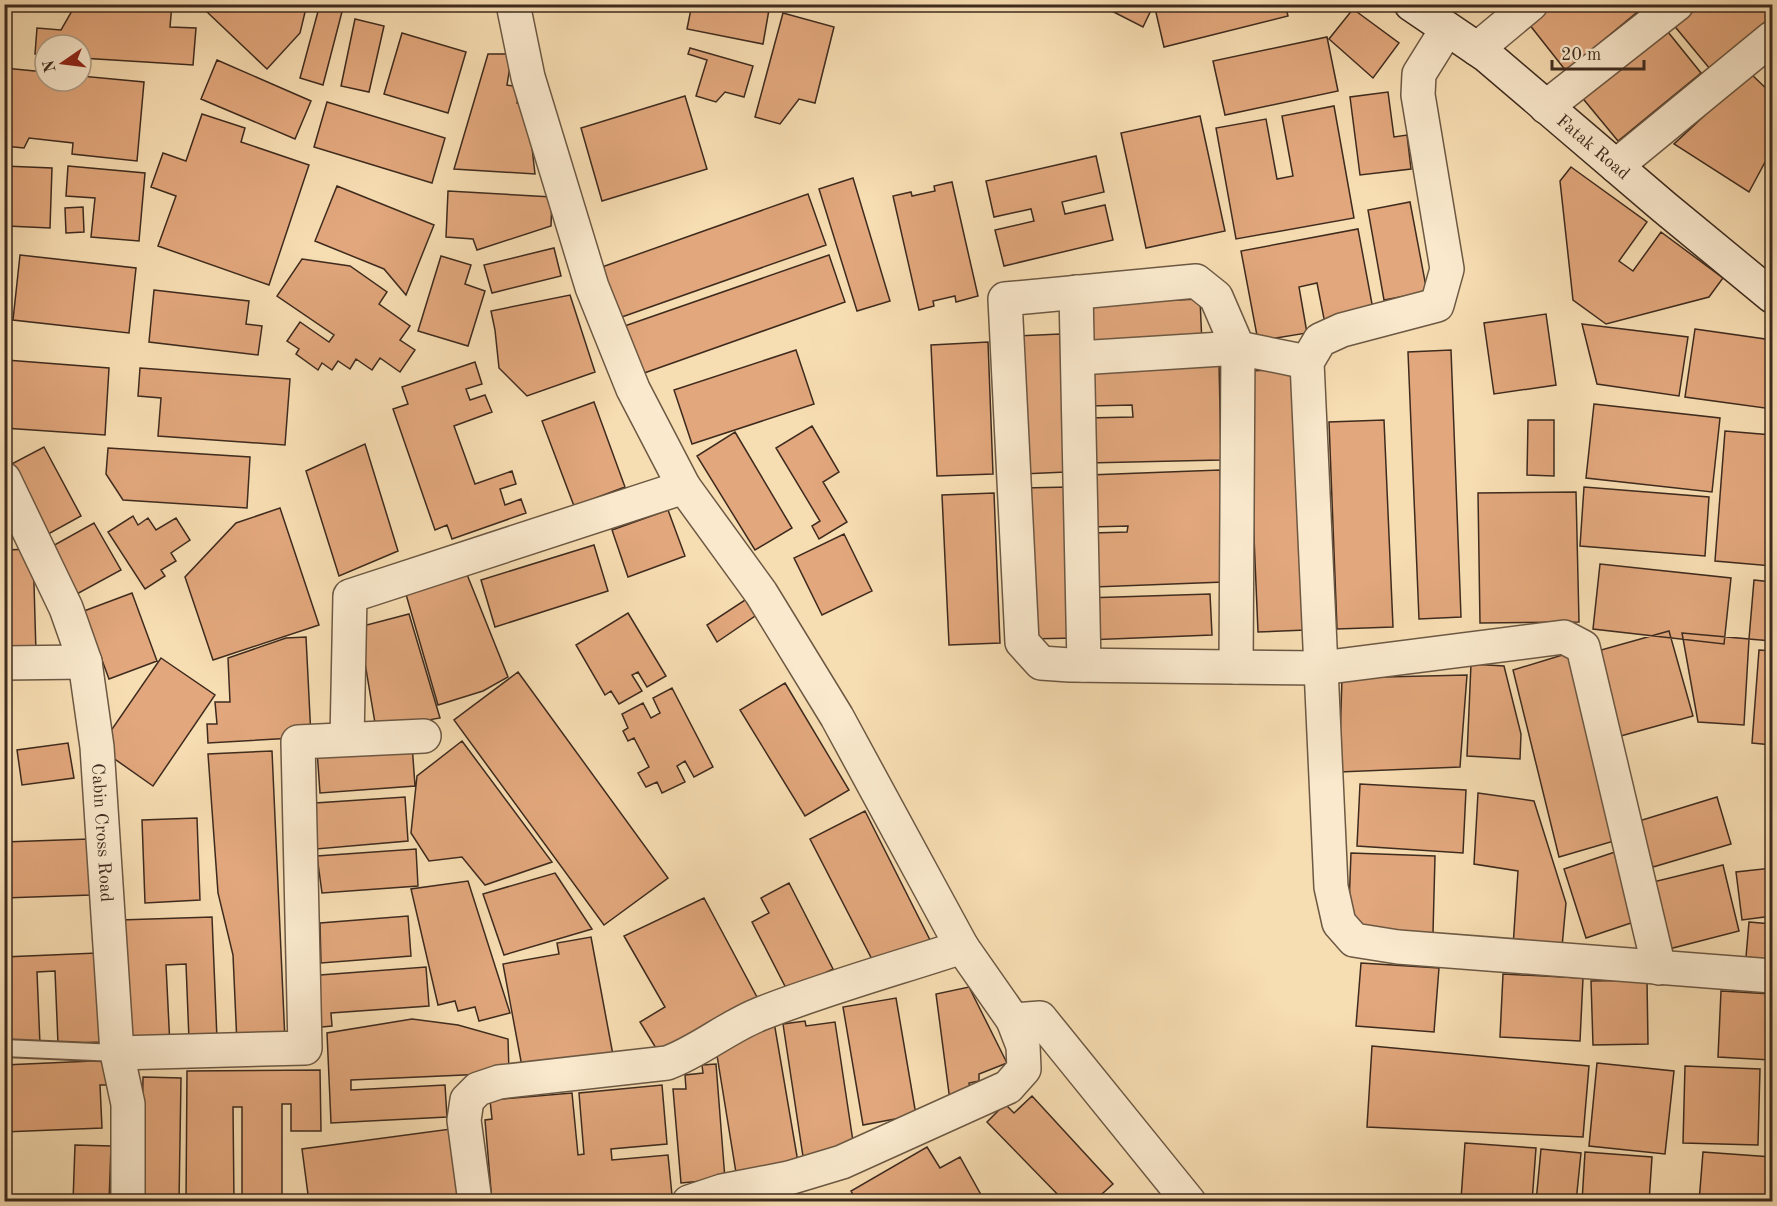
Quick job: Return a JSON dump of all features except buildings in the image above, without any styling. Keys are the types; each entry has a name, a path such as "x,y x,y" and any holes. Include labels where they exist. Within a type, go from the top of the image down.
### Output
{"street":[{"path":"513,4 528,77 592,287 633,389 684,487 761,593 837,717 962,947 1013,1020 1023,1046 1024,1069 1008,1087 842,1162 789,1178 722,1191 689,1202"},
{"name":"Fatak Road","path":"1411,4 1477,49 1773,296"},
{"path":"1477,49 1531,4"},
{"path":"1546,107 1677,4"},
{"path":"1447,29 1419,74 1418,95 1447,269 1437,305 1342,330 1320,340 1307,362 1331,887 1339,923 1354,940 1398,948 1773,976"},
{"path":"1616,166 1773,38"},
{"path":"1236,667 1238,348 1216,297 1196,281 1005,299 1022,642 1041,663 1084,665 1236,667 1321,668 1564,637 1583,647 1659,968"},
{"path":"1076,292 1084,665"},
{"path":"1078,358 1238,348 1307,362"},
{"name":"Cabin Cross Road","path":"4,479 66,608 85,662 97,747 117,1053 128,1104 128,1202"},
{"path":"347,739 350,596 684,487"},
{"path":"4,663 85,662"},
{"path":"117,1053 305,1048 298,742 424,736"},
{"path":"475,1202 464,1120 466,1100 478,1089 499,1082 667,1063 686,1056 718,1035 758,1014 962,947"},
{"path":"1013,1020 1040,1018 1189,1202"}],"lane":[{"path":"4,1048 117,1053"}]}
